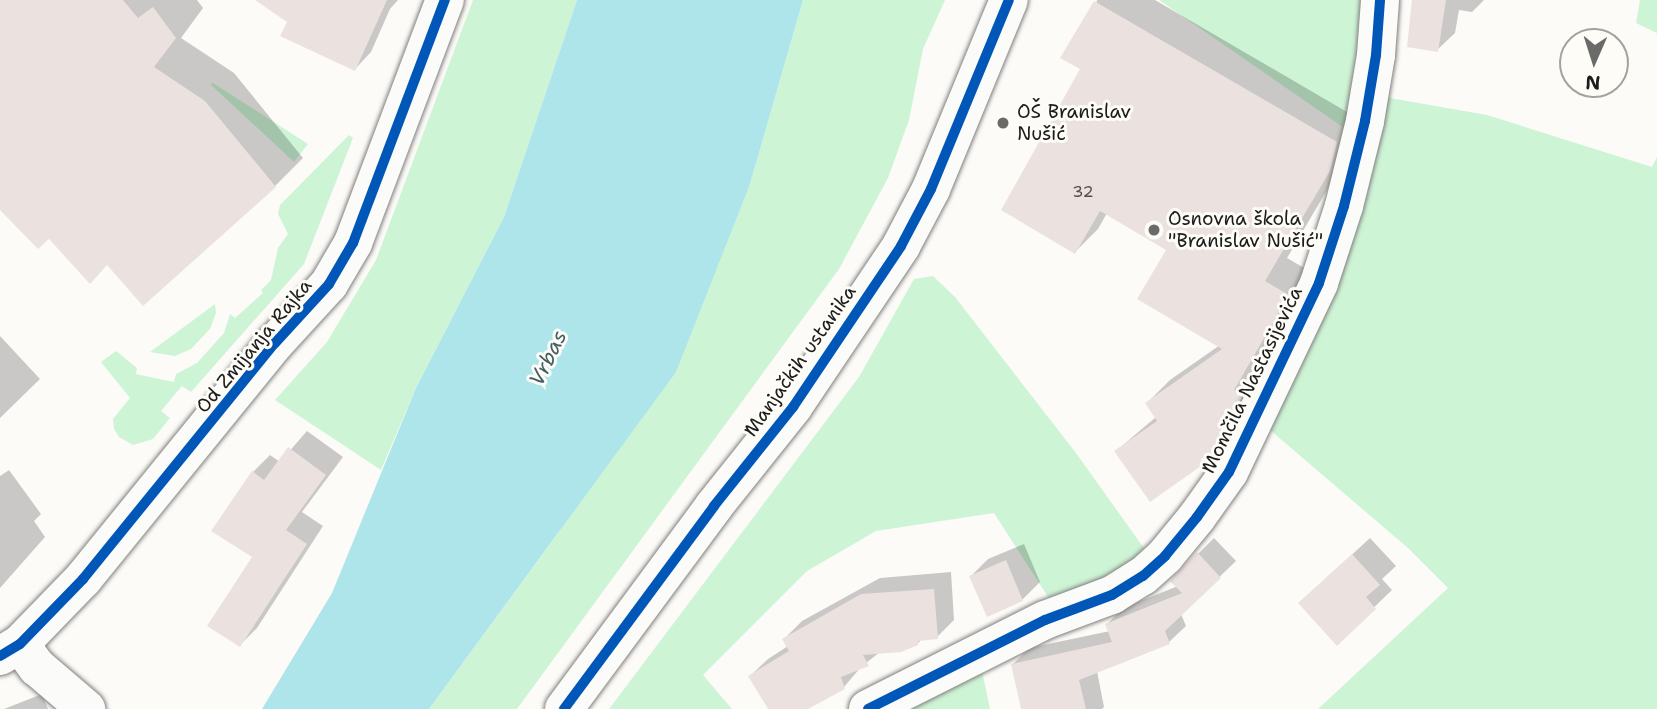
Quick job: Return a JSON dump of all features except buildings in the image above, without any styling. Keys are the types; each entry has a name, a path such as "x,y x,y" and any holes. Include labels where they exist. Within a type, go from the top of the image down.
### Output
{"street":[{"name":"Od Zmijanja Rajka","path":"10,650 123,533 275,343 329,284 353,243 445,0"},
{"name":"Manjačkih ustanika","path":"564,709 713,506 793,407 901,246 931,189 1009,0"},
{"name":"Momčila Nastasijevića","path":"868,709 1045,621 1112,595 1143,576 1165,556 1197,517 1229,472 1319,283 1344,206 1365,121 1376,55 1380,0"},
{"path":"10,650 37,667 86,709"}],"green space":[{"path":"473,0 577,0 504,217 416,388 381,470 275,400 327,342 376,260"},
{"path":"803,0 945,0 923,49 909,120 888,178 839,269 517,709 429,709 559,532 750,184"},
{"path":"1159,0 1366,0 1350,132"},
{"path":"1640,0 1657,0 1657,33 1636,23"},
{"path":"213,83 308,144 294,162 210,84"},
{"path":"1384,97 1487,115 1652,167 1657,157 1657,709 1318,709 1448,588 1408,548 1270,430 1317,332 1355,234"},
{"path":"349,135 353,138 304,264 191,392 182,386 161,411 170,418 153,439 133,445 119,437 114,429 113,419 130,398 101,362 116,351 137,368 136,374 174,382 176,374 197,363 224,333 230,314 235,318 263,293 261,290 271,280 278,248 288,234 278,214 280,205"},
{"path":"933,276 955,297 1076,453 1146,551 1107,579 1052,603 994,513 876,531 807,571 703,675 732,709 609,709 859,377 914,279"},
{"path":"215,304 216,313 210,329 191,349 175,356 150,352"},
{"path":"981,666 990,709 892,709"}],"water":[{"name":"Vrbas","path":"577,0 803,0 750,184 676,372 429,709 262,709 332,593 416,388 504,217"}],"cycle path":[{"path":"0,656 20,644 83,579 275,343 329,284 353,243 445,0"},
{"path":"564,709 714,506 793,407 901,246 931,189 1009,0"},
{"path":"868,709 1045,620 1112,595 1143,576 1165,556 1197,517 1229,472 1319,283 1344,206 1365,121 1376,55 1380,0"}],"place":[{"name":"OŠ Branislav Nušić","path":"1003,123"},
{"name":"Osnovna škola \"Branislav Nušić\"","path":"1154,230"}]}
